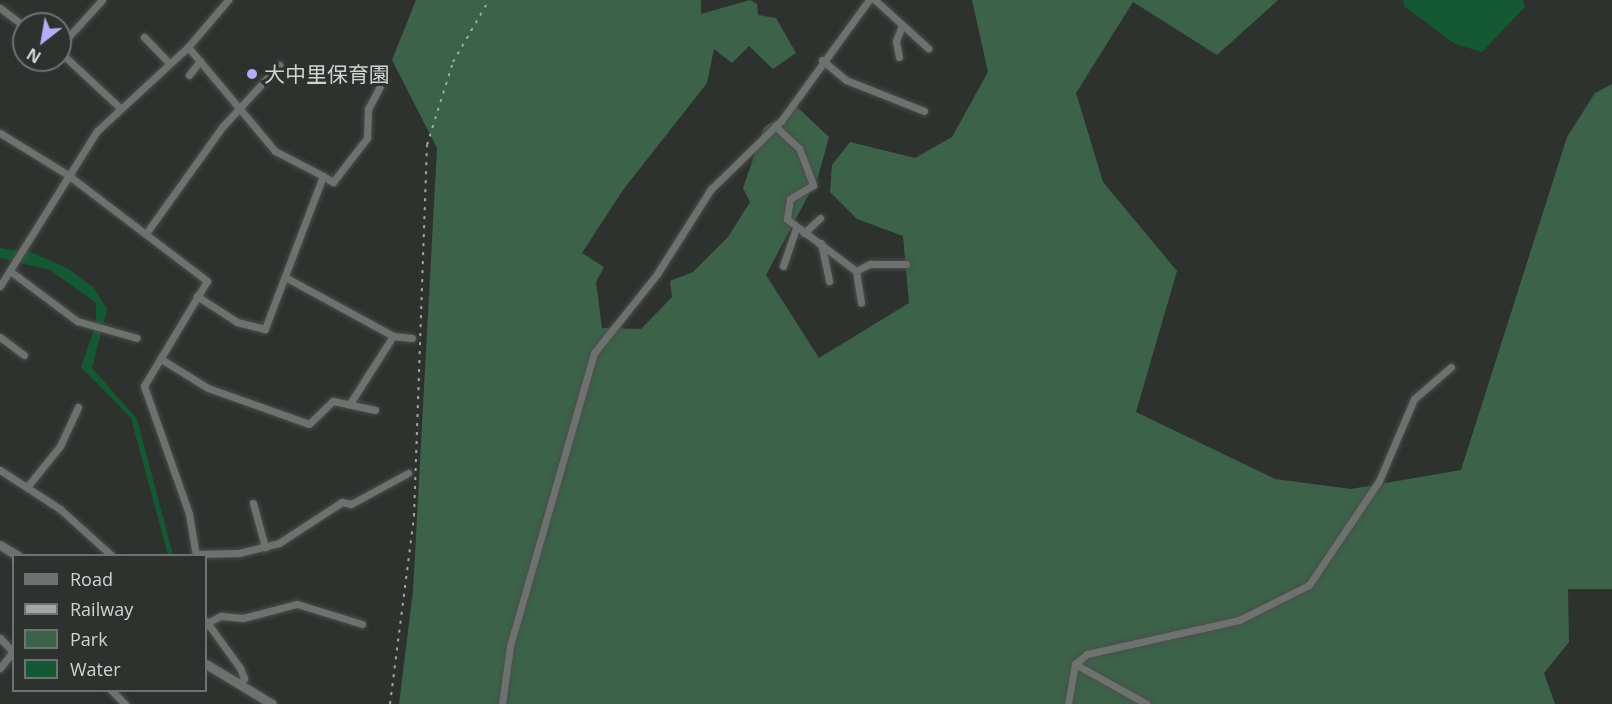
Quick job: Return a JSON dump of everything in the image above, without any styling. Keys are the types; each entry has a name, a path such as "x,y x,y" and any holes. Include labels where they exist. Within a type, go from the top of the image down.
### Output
{"main road":[{"path":"0,545 16,554"},
{"path":"207,665 272,704"}],"street":[{"path":"72,33 102,0"},
{"path":"0,286 68,175 119,107 188,47 228,0"},
{"path":"502,704 508,656 591,359 657,274 711,189 775,126 869,0"},
{"path":"874,0 928,48"},
{"path":"898,57 896,41 902,25"},
{"path":"144,37 169,63"},
{"path":"188,47 286,161 333,182 367,138 368,109 385,77"},
{"path":"822,60 846,80 924,111"},
{"path":"189,75 200,61"},
{"path":"72,63 119,107"},
{"path":"147,232 240,108 279,65"},
{"path":"775,126 799,148 813,185 790,200 787,219 795,228 821,243 856,271 861,303"},
{"path":"0,133 68,175 147,232 207,281 144,386 145,398 166,442 196,554"},
{"path":"198,296 237,322 265,329 323,176"},
{"path":"804,233 820,218"},
{"path":"783,266 795,228"},
{"path":"821,243 829,281"},
{"path":"856,271 870,264 906,264"},
{"path":"12,268 77,321 93,323 137,338"},
{"path":"285,277 393,336 412,338"},
{"path":"351,402 393,336"},
{"path":"0,337 24,355"},
{"path":"161,359 208,388 309,424 333,401 351,402 375,410"},
{"path":"1068,704 1075,664 1087,654 1239,620 1309,585 1379,481 1414,399 1451,367"},
{"path":"27,488 60,446 78,407"},
{"path":"0,470 27,488 111,554"},
{"path":"205,554 265,547 288,539 342,502 351,504 408,472"},
{"path":"253,503 265,547"},
{"path":"207,622 221,616 243,618 297,604 362,624"},
{"path":"207,623 240,668 244,678 240,685"},
{"path":"0,638 12,650 0,668"},
{"path":"1075,664 1147,704"},
{"path":"113,692 125,704"},
{"path":"255,694 255,704"}],"green space":[{"path":"416,0 701,0 701,14 750,0 757,4 758,15 776,18 796,53 773,69 749,46 732,63 714,49 707,83 623,190 582,253 604,267 596,282 602,328 641,329 672,297 670,281 693,272 728,237 750,202 743,188 764,127 797,107 829,137 818,177 766,275 819,358 909,303 903,236 857,219 830,192 832,165 850,142 915,158 952,137 988,72 972,0 1278,0 1217,55 1133,2 1076,93 1103,182 1177,271 1136,412 1275,479 1351,489 1461,470 1567,137 1595,93 1612,84 1612,589 1568,589 1569,642 1544,673 1555,704 399,704 413,591 437,148 392,60"}],"water":[{"path":"1403,0 1523,0 1525,7 1482,52 1455,44 1404,6"},
{"path":"0,248 31,252 69,269 94,288 107,309 92,368 137,419 173,554 168,554 131,418 81,367 96,324 96,303 50,270 0,258"}],"railway":[{"path":"390,704 414,516 427,145 453,62 489,0"}],"place":[{"name":"大中里保育園","path":"252,74"}]}
